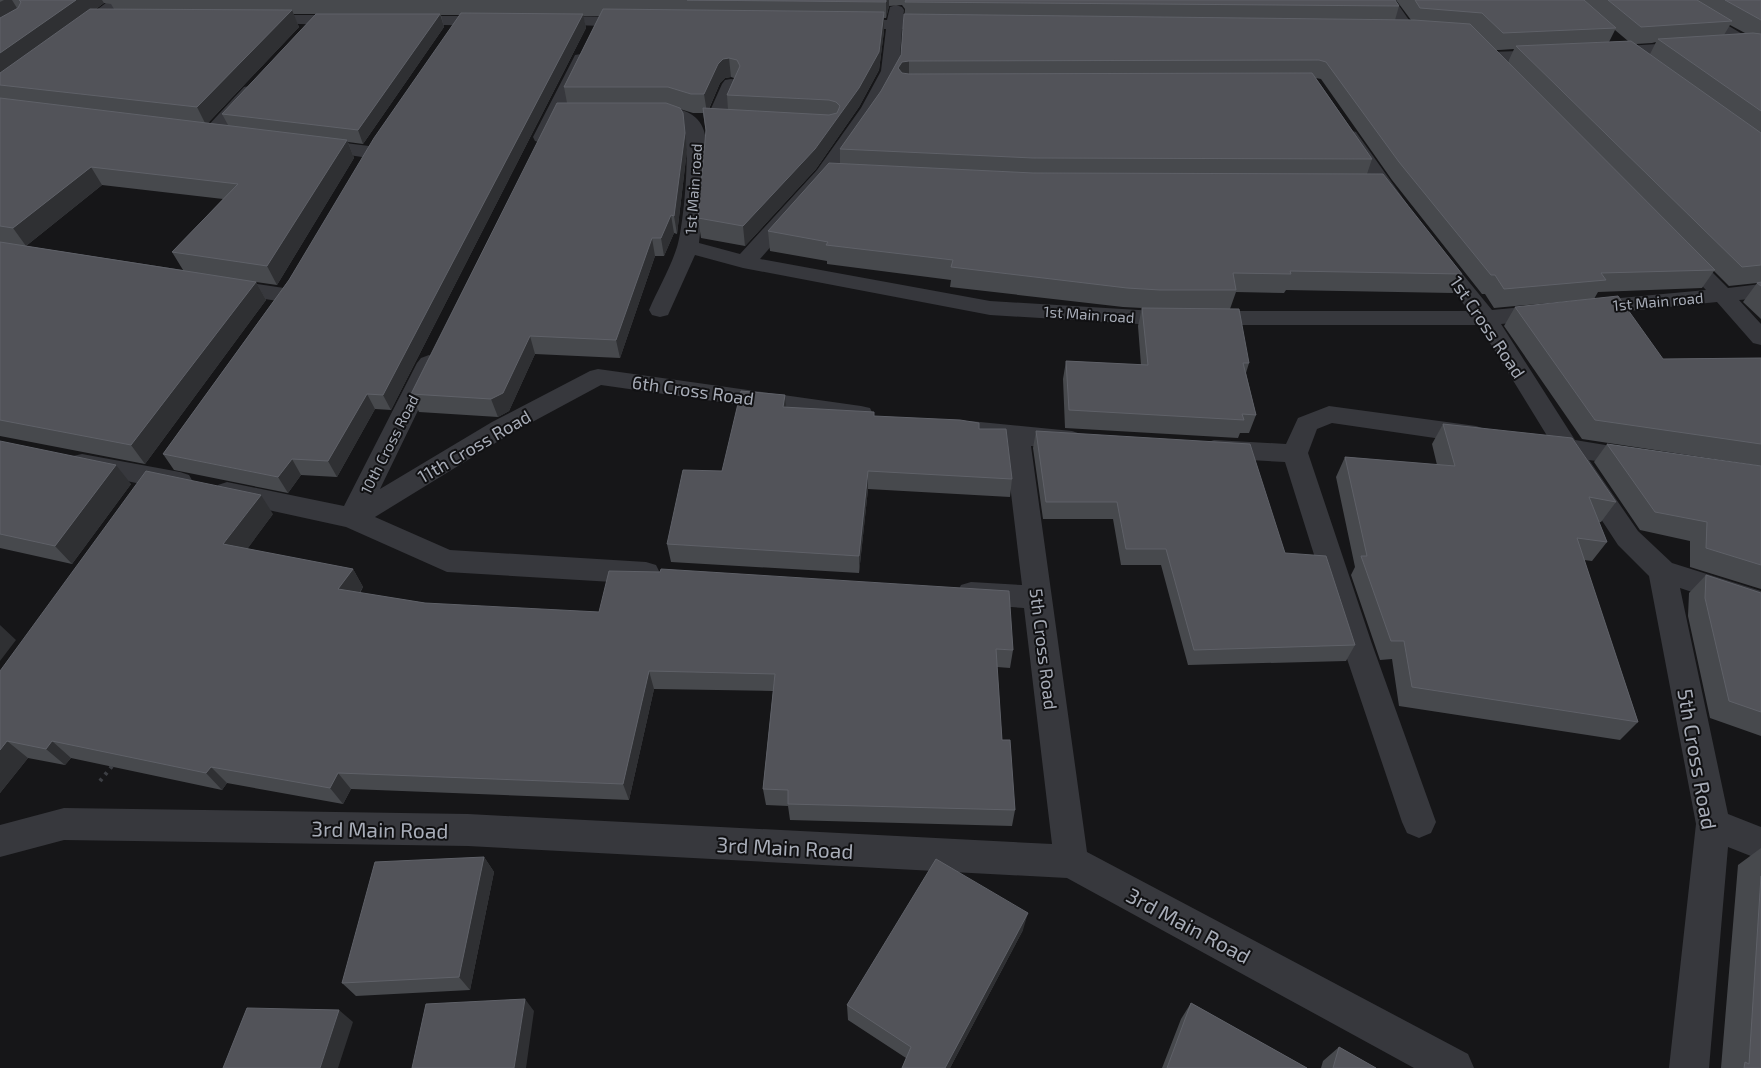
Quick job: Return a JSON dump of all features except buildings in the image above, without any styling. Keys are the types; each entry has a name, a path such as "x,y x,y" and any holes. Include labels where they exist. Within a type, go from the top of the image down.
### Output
{"street":[{"path":"63,42 120,0"},
{"path":"1387,0 1408,30"},
{"path":"1684,6 1761,52"},
{"path":"831,24 895,17 953,25"},
{"path":"745,262 833,175 890,71 895,17"},
{"path":"94,19 123,19"},
{"path":"247,20 364,20"},
{"path":"303,34 316,20"},
{"path":"392,21 509,21"},
{"path":"442,46 459,21"},
{"path":"529,21 647,22"},
{"path":"532,157 564,113 599,21"},
{"path":"1388,30 1425,32"},
{"path":"1607,34 1651,68"},
{"path":"1589,53 1747,44"},
{"path":"1510,78 1485,51 1569,54"},
{"path":"212,133 264,76"},
{"path":"714,122 731,84"},
{"name":"1st Main road","path":"622,113 671,113 690,120 696,130 698,150 688,246 745,262 990,308 1155,318 1486,318 1761,291"},
{"name":"1st Cross Road","path":"1334,115 1373,185 1419,232 1486,318 1567,447 1628,538 1662,571"},
{"path":"690,120 733,122"},
{"path":"193,130 232,135"},
{"path":"300,143 369,152"},
{"path":"1668,239 1723,295 1761,338"},
{"path":"660,310 688,246"},
{"path":"206,283 283,295"},
{"name":"10th Cross Road","path":"352,518 440,342"},
{"name":"11th Cross Road","path":"352,518 501,428 598,377"},
{"name":"6th Cross Road","path":"598,377 881,417"},
{"path":"1419,822 1295,454 1307,424 1329,414 1500,438"},
{"path":"949,427 1017,436 1097,441"},
{"name":"5th Cross Road","path":"1017,436 1071,862"},
{"path":"1529,442 1664,461"},
{"path":"1196,447 1295,454"},
{"path":"57,458 352,518 447,561 673,575"},
{"path":"1662,571 1761,603"},
{"name":"5th Cross Road","path":"1662,571 1713,824 1690,1068"},
{"path":"948,592 1037,597"},
{"name":"3rd Main Road","path":"0,841 64,824 468,830 1071,862 1454,1068"},
{"path":"1713,824 1761,844"}],"path":[{"path":"97,786 119,757"}]}
